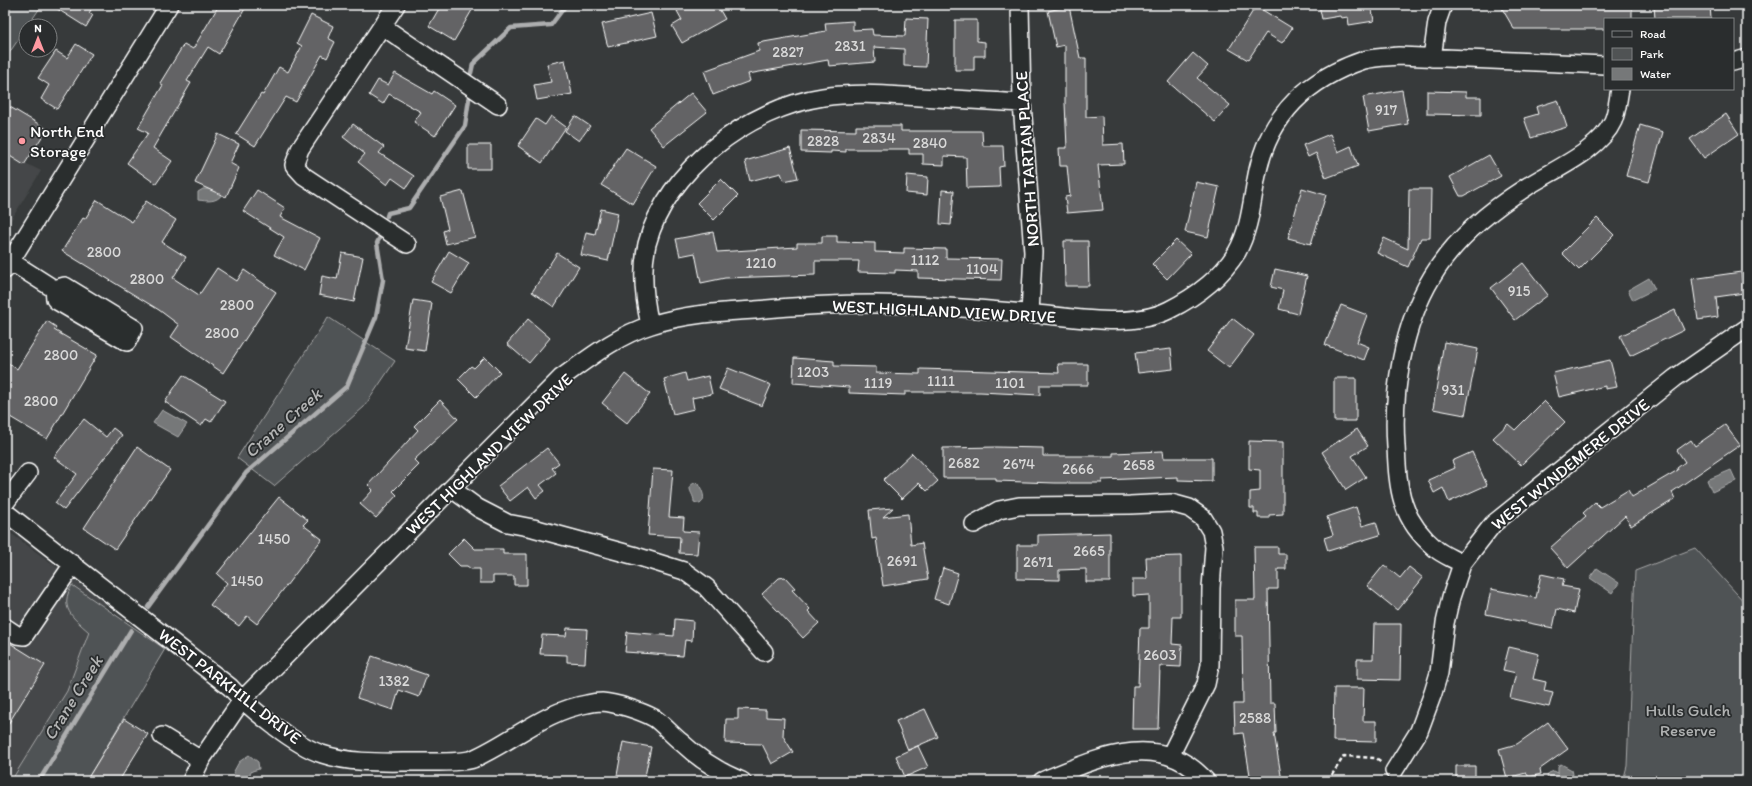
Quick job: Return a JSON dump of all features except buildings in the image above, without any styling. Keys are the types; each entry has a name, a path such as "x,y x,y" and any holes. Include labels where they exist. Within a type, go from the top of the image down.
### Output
{"street":[{"path":"130,335 65,286 54,289 8,266 168,5"},
{"path":"396,5 300,149 294,165 304,176 407,244"},
{"name":"NORTH TARTAN PLACE","path":"1020,5 1022,103 1033,252 1030,314"},
{"path":"1432,58 1437,22 1443,5"},
{"path":"382,26 498,105"},
{"name":"WEST HIGHLAND VIEW DRIVE","path":"191,781 201,760 242,700 561,378 605,347 650,325 695,314 817,305 886,304 1100,320 1134,320 1167,311 1198,293 1220,275 1237,251 1247,228 1264,147 1280,116 1300,94 1332,73 1366,60 1399,56 1604,65"},
{"path":"1734,62 1747,58"},
{"path":"1462,564 1437,550 1419,533 1405,511 1398,483 1395,440 1396,404 1401,364 1412,317 1432,277 1460,239 1518,192 1592,147 1606,134 1613,120 1620,90"},
{"path":"650,325 646,307 644,278 647,245 659,212 691,168 732,134 778,109 822,97 866,93 1022,103"},
{"name":"WEST WYNDEMERE DRIVE","path":"1394,770 1418,731 1433,693 1439,673 1445,623 1451,597 1462,564 1493,524 1675,378 1747,328"},
{"path":"5,503 28,473"},
{"path":"452,489 478,508 507,523 533,528 684,571 706,587 764,652"},
{"path":"974,524 999,510 1019,506 1130,506 1171,503 1189,508 1203,518 1211,531 1214,547 1211,588 1210,665 1206,684 1170,756"},
{"name":"WEST PARKHILL DRIVE","path":"5,512 74,564 230,687 242,700 298,742 321,754 341,759 374,762 471,760 551,715 574,706 601,702 632,709 654,718 700,759 728,776 742,781"},
{"path":"5,627 17,635 24,636 74,564"},
{"path":"162,736 201,760"},
{"path":"1042,781 1103,757 1138,750 1170,756 1195,769 1206,781"}],"path":[{"path":"1328,781 1344,756 1376,758 1394,770"}],"shaded area":[{"path":"5,153 41,171 5,230"},
{"path":"5,529 107,604 89,632 67,691 11,781 5,781"}],"green space":[{"path":"5,5 42,5 33,18 18,18 18,40 5,59"},
{"path":"328,317 395,361 364,407 274,486 237,458"},
{"name":"Hulls Gulch Reserve","path":"1695,548 1747,605 1747,781 1623,781 1627,766 1635,571"},
{"path":"72,585 165,649 86,781 11,781 67,691 89,632 77,622 69,612 67,600 68,593"}],"water":[{"path":"203,189 210,189 222,194 214,200 198,200 198,192"},
{"path":"1649,278 1655,289 1633,300 1628,290"},
{"path":"162,410 187,424 178,437 153,423"},
{"path":"1731,470 1736,481 1712,492 1707,480"},
{"path":"694,483 699,484 704,497 700,504 694,502 690,490 690,486"},
{"path":"1597,568 1619,583 1612,593 1590,578"},
{"path":"249,755 258,762 259,769 252,771 245,781 242,781 233,773 239,762"},
{"path":"1561,764 1572,770 1573,774 1571,778 1549,781 1547,777 1549,773 1554,771 1558,773 1558,766"}],"waterway":[{"name":"Crane Creek","path":"471,73 473,64 511,28 551,25 566,5"},
{"name":"Crane Creek","path":"387,216 388,213 409,208 465,126 469,99"},
{"name":"Crane Creek","path":"148,607 246,473 347,386 376,317 383,280 377,243 379,239"},
{"name":"Crane Creek","path":"39,781 131,630"}],"place":[{"name":"North End Storage","path":"22,141"}]}
